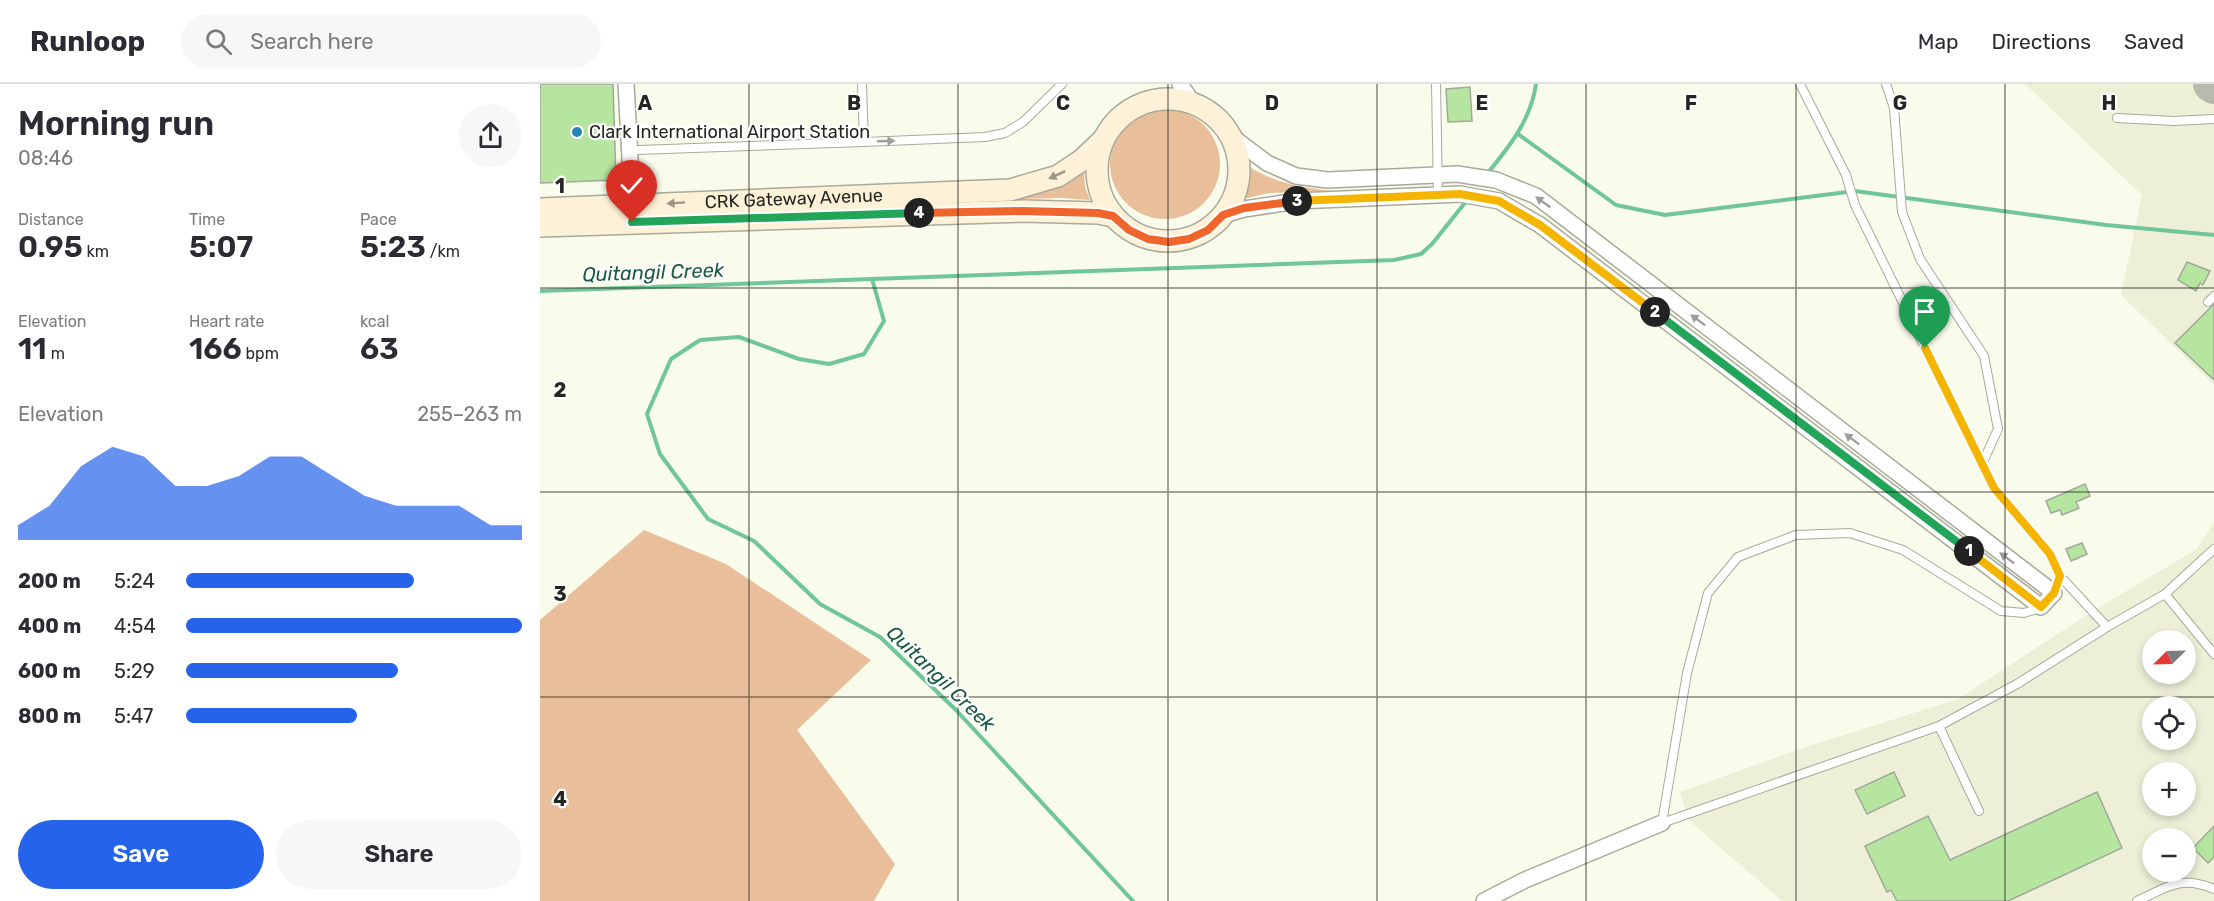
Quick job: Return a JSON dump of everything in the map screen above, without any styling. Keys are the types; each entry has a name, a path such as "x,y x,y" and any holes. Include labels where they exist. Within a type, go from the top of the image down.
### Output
{"main road":[{"path":"1172,98 1193,103 1208,111 1221,122 1231,136 1238,156 1239,177 1234,198 1223,215 1208,230 1189,239 1169,242 1148,239 1129,230 1113,216 1102,199 1097,180 1097,159 1103,140 1114,122 1131,108 1151,100 1172,98"},
{"name":"CRK Gateway Avenue","path":"540,226 632,214 1010,190 1058,176 1082,160 1103,140"},
{"name":"CRK Gateway Avenue","path":"540,209 632,214 1023,211 1098,213 1113,216"}],"street":[{"path":"626,84 632,214"},
{"path":"1180,84 1193,103"},
{"path":"1223,215 1244,208 1297,201 1460,194 1499,201 1540,225 2041,607 2054,593 1536,196 1496,180 1457,174 1328,180 1296,176 1267,163 1231,136"},
{"path":"1484,901 1525,880 1662,823"}],"lane":[{"path":"862,84 864,142"},
{"path":"638,150 985,137 1005,133 1023,122 1062,84"},
{"path":"1436,84 1438,196"},
{"path":"1800,84 1846,175 1855,205 1994,488 2050,554 2060,576 2107,627"},
{"path":"1886,84 1894,108 1902,212 1920,259 1984,356 1998,429 1982,464"},
{"path":"2117,118 2174,121 2214,119"},
{"path":"2041,607 2024,613 2001,611 1903,550 1850,533 1796,535 1738,557 1708,593 1687,673 1662,823 1939,726 2017,684 2107,627 2165,594 2214,549"},
{"path":"2054,593 2060,576"},
{"path":"2165,594 2214,654"},
{"path":"1939,726 1979,811"},
{"path":"2137,901 2179,882 2189,881 2214,889"}],"shaded area":[{"path":"2025,84 2214,84 2214,385 2121,295 2142,195"},
{"path":"1165,109 1186,113 1204,125 1216,143 1220,164 1216,185 1204,203 1186,215 1165,219 1144,215 1126,203 1114,185 1110,164 1114,143 1126,125 1144,113"},
{"path":"1249,167 1290,184 1333,191 1269,193 1243,199"},
{"path":"1084,171 1085,187 1090,200 1012,199 1050,189"},
{"path":"2214,522 2214,901 1782,901 1693,824 1687,815 1680,792 1800,749 1958,699 2093,611 2197,549"},
{"path":"644,530 726,564 871,660 797,730 895,864 874,901 540,901 540,620"}],"building":[{"name":"Clark International Airport Station","path":"540,84 613,84 616,180 540,183"},
{"path":"1470,87 1472,121 1448,122 1446,89"},
{"path":"2187,262 2210,271 2203,285 2200,283 2196,291 2178,280"},
{"path":"2214,304 2214,380 2175,343"},
{"path":"2085,484 2090,496 2076,502 2079,508 2062,515 2060,510 2051,513 2046,501"},
{"path":"2082,543 2087,554 2071,561 2066,549"},
{"path":"1894,772 1905,796 1867,814 1855,790"},
{"path":"2097,792 2122,848 2008,901 1897,901 1891,890 1887,892 1865,846 1928,816 1950,860"},
{"path":"2214,826 2214,857 2208,863 2196,851 2196,845"}],"waterway":[{"path":"1487,174 1511,143 1524,121 1536,84"},
{"path":"1518,134 1616,205 1665,215 1855,191 2106,225 2214,235"},
{"path":"872,279 1394,260 1421,254 1432,244 1468,199"},
{"name":"Quitangil Creek","path":"540,291 872,279 884,321 864,354 829,364 799,359 739,337 700,340 671,359 647,414 660,454 708,519 754,541 820,604 880,637 956,710 1133,901"}],"place":[{"name":"Clark International Airport Station","path":"577,132"}],"route":[{"path":"632,222 963,212 1098,213 1113,216 1129,230 1148,239 1169,242 1189,239 1208,230 1223,215 1267,204 1338,198 1460,194 1499,201 1540,225 2041,607 2054,593 2060,576 2050,554 1994,488 1925,348"}]}
